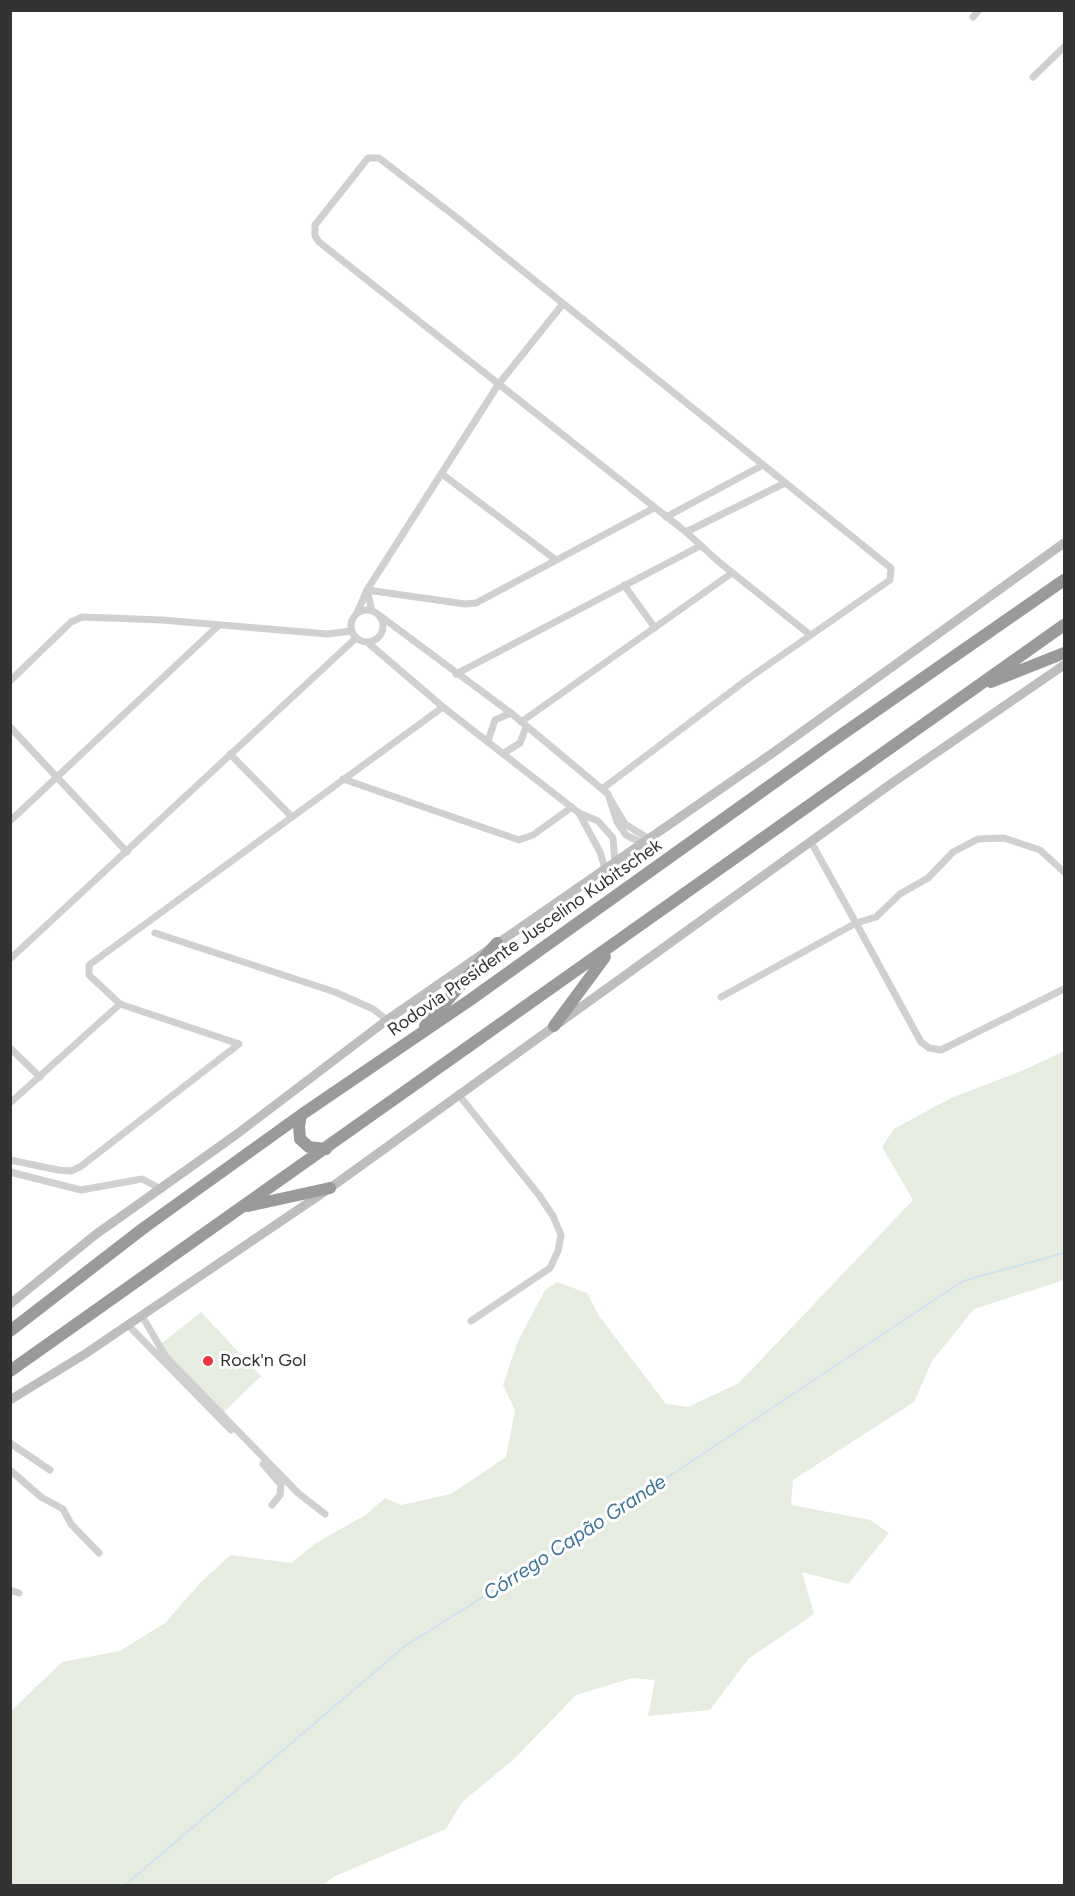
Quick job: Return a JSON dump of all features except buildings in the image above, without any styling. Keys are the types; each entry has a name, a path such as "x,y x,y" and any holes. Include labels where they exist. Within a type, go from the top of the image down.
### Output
{"highway":[{"name":"Rodovia Presidente Juscelino Kubitschek","path":"10,1330 145,1227 302,1114 413,1039 1065,580"},
{"path":"1047,592 1065,589"},
{"path":"10,1371 612,948 1065,625"},
{"path":"976,688 1065,653"},
{"path":"413,1039 497,943"},
{"path":"554,1026 612,948"},
{"path":"302,1114 298,1126 300,1139 309,1147 326,1149"},
{"path":"241,1208 330,1188"}],"main road":[{"path":"10,1304 95,1236 387,1020 646,841 1065,543"},
{"path":"10,1400 142,1316 330,1188 812,842 1065,665"}],"street":[{"path":"973,17 979,10"},
{"path":"1033,77 1065,47"},
{"path":"605,792 809,634 890,580 892,572 888,564 379,158 370,157 363,162 315,225 316,239 686,532 732,573 809,634"},
{"path":"562,305 498,385 367,590 351,621 351,631 356,638 367,642 443,707 575,810 598,821 607,829 614,844 615,862"},
{"path":"666,517 763,465"},
{"path":"442,474 556,560"},
{"path":"686,532 785,483"},
{"path":"367,590 470,604 654,508"},
{"path":"456,674 700,546"},
{"path":"504,753 520,743 524,725 732,573"},
{"path":"624,585 655,628"},
{"path":"367,590 372,611"},
{"path":"357,613 372,611 379,615 416,640 456,674 511,714 605,792 626,824 646,841"},
{"path":"367,642 376,639 382,631 379,615"},
{"path":"10,681 79,618 140,619 328,634 351,631"},
{"path":"10,821 218,626"},
{"path":"10,959 356,638"},
{"path":"10,1160 65,1171 80,1167 239,1044 120,1004 89,975 88,967 443,707"},
{"path":"488,741 495,720 511,714"},
{"path":"10,727 127,852"},
{"path":"230,754 292,817"},
{"path":"343,779 519,840 533,835 575,810"},
{"path":"605,792 611,813 627,835 646,841"},
{"path":"575,810 600,852 605,869"},
{"path":"598,821 611,813"},
{"path":"607,829 617,822"},
{"path":"721,997 856,923 876,917 900,894 928,878 953,852 978,840 1004,838 1040,850 1065,872"},
{"path":"812,842 921,1042 929,1048 941,1050 1065,989"},
{"path":"155,933 335,992 373,1009 387,1020"},
{"path":"10,1103 120,1004"},
{"path":"10,1048 39,1077"},
{"path":"458,1094 539,1195 553,1216 561,1235 558,1251 550,1268 471,1321"},
{"path":"10,1172 81,1190 142,1179 161,1189"},
{"path":"142,1316 166,1357 298,1493 325,1514"},
{"path":"128,1325 276,1478 282,1490 272,1506"},
{"path":"10,1443 50,1470"},
{"path":"10,1470 41,1497 63,1509 71,1524 99,1553"},
{"path":"10,1590 18,1593"}],"shaded area":[{"path":"1064,1051 1064,1280 974,1309 932,1361 914,1402 793,1480 791,1505 870,1520 889,1533 848,1584 802,1572 814,1614 748,1659 710,1710 648,1716 655,1680 632,1678 576,1695 514,1759 462,1802 446,1829 335,1876 323,1885 11,1885 11,1711 62,1662 120,1651 165,1623 201,1582 231,1555 291,1563 316,1543 367,1514 385,1498 401,1505 451,1494 506,1457 515,1410 503,1385 518,1341 545,1290 557,1282 587,1293 599,1316 666,1404 688,1407 739,1383 913,1200 882,1147 894,1129 951,1098 1024,1070"},
{"name":"Rock'n Gol","path":"201,1312 261,1376 221,1415 157,1347"}],"waterway":[{"name":"Córrego Capão Grande","path":"124,1886 405,1646 558,1550 963,1281 1064,1253"}],"place":[{"name":"Rock'n Gol","path":"208,1361"}]}
